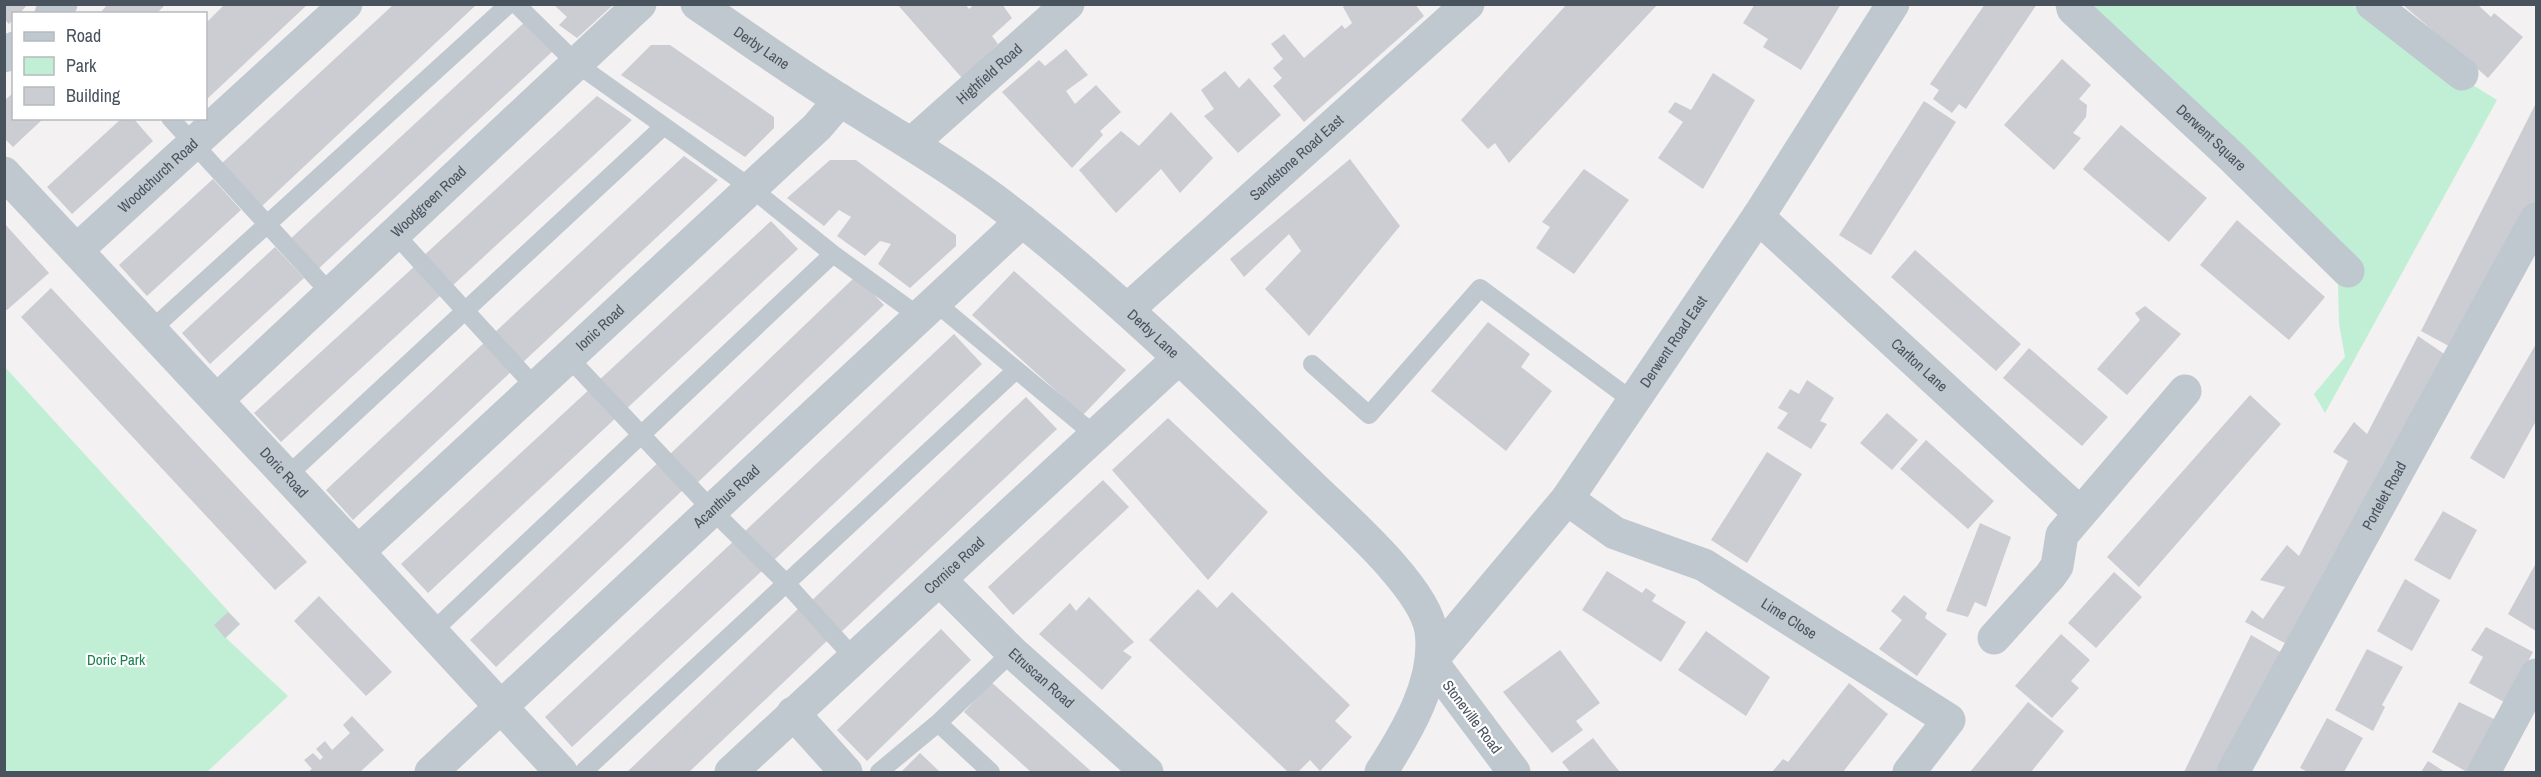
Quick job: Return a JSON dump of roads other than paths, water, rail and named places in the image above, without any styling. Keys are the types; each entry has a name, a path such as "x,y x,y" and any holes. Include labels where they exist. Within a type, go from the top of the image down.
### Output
{"street":[{"name":"Woodchurch Road","path":"76,250 346,4"},
{"name":"Woodgreen Road","path":"218,400 640,4"},
{"name":"Derby Lane","path":"697,4 840,100 911,144 1022,221 1179,357 1383,556 1419,602 1427,618 1431,631 1431,661 1411,725 1381,772"},
{"name":"Highfield Road","path":"911,144 1068,4"},
{"name":"Sandstone Road East","path":"1127,310 1468,4"},
{"name":"Derwent Road East","path":"1431,661 1567,499 1758,217 1893,4"},
{"name":"Derwent Square","path":"2072,4 2073,9 2232,157 2348,271"},
{"path":"2372,4 2462,74"},
{"name":"Ionic Road","path":"358,552 817,127 840,100"},
{"name":"Doric Road","path":"4,173 218,400 561,772"},
{"name":"Carlton Lane","path":"1758,217 2080,513"},
{"name":"Portelet Road","path":"2233,772 2536,219"},
{"name":"Acanthus Road","path":"431,772 1022,221"},
{"name":"Cornice Road","path":"731,772 1179,357"},
{"path":"1994,638 2057,566 2062,536 2185,391"},
{"name":"Lime Close","path":"1567,499 1614,533 1704,565 1949,720 1909,772"},
{"name":"Etruscan Road","path":"940,580 1012,652 1147,772"},
{"name":"Stoneville Road","path":"1431,661 1514,772"},
{"path":"2484,772 2536,675"},
{"path":"793,713 846,772"}],"lane":[{"path":"151,330 509,4"},
{"path":"516,4 577,64 751,188 833,254 928,310 1015,371 1096,436"},
{"path":"172,120 331,294"},
{"path":"287,476 664,126"},
{"path":"395,234 536,388"},
{"path":"432,632 833,254"},
{"path":"1312,364 1368,415 1480,288 1633,401"},
{"path":"569,358 712,510 786,583 854,658"},
{"path":"583,772 1015,371"},
{"path":"879,772 938,723 1012,652"},
{"path":"938,723 991,772"}],"park label":[{"name":"Doric Park","path":"116,660"}]}
